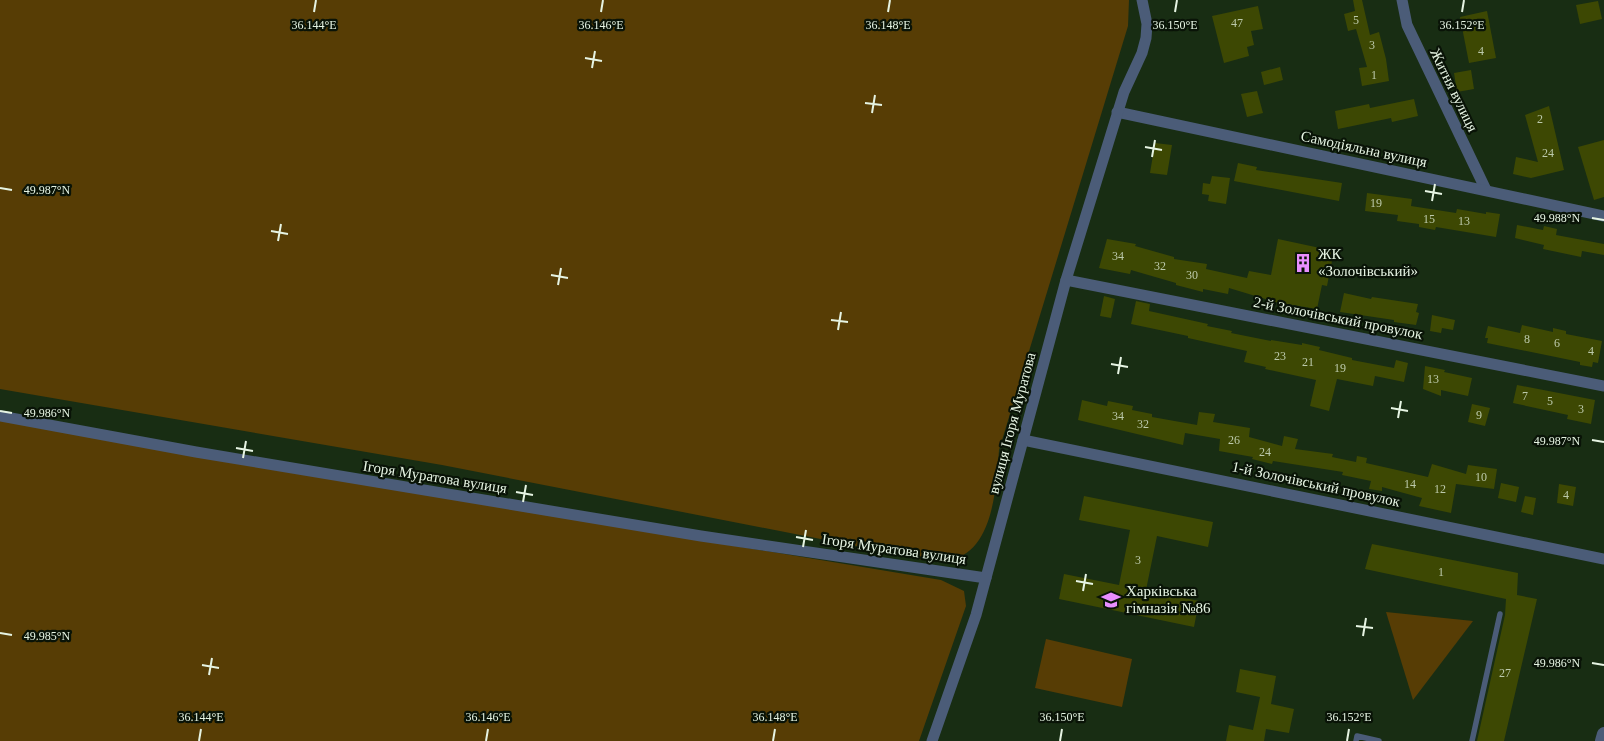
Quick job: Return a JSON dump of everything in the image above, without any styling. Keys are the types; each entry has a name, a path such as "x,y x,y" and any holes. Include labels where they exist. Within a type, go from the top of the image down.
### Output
{"street":[{"name":"вулиця Ігоря Муратова","path":"932,741 976,615 1066,280 1124,92 1142,52 1146,38 1147,24 1142,0"},
{"name":"Житня вулиця","path":"1402,0 1406,25 1486,190"},
{"name":"Самодіяльна вулиця","path":"1118,112 1604,216"},
{"name":"2-й Золочівський провулок","path":"1066,280 1604,386"},
{"name":"Ігоря Муратова вулиця","path":"0,416 196,452 701,536 986,578"},
{"name":"1-й Золочівський провулок","path":"1023,440 1604,558"},
{"path":"1602,741 1604,735"}],"lane":[{"path":"1472,741 1500,614"},
{"path":"1356,741 1357,736 1379,741"}],"shaded area":[{"path":"0,0 1129,0 1128,26 999,450 996,482 989,518 983,534 973,547 961,557 944,561 929,561 442,465 0,389"},
{"path":"0,419 278,470 941,580 964,591 966,606 919,741 0,741"},
{"path":"1386,612 1473,621 1413,700"},
{"path":"1046,639 1132,659 1122,707 1035,688"}],"building":[{"path":"1353,0 1362,0 1370,35 1379,32 1389,81 1362,86 1359,68 1367,67 1356,29 1348,31 1344,14 1355,11"},
{"path":"1598,1 1602,19 1580,24 1576,5"},
{"path":"1258,6 1263,29 1251,31 1254,45 1247,47 1249,56 1224,63 1212,16"},
{"path":"1487,11 1496,58 1469,63 1460,17"},
{"path":"1280,67 1283,80 1264,85 1261,72"},
{"path":"1471,70 1474,89 1457,92 1454,73"},
{"path":"1257,91 1263,113 1247,117 1241,94"},
{"path":"1414,99 1418,116 1392,122 1391,118 1338,129 1335,111 1369,104 1370,108"},
{"path":"1549,106 1564,170 1531,178 1513,174 1516,157 1538,162 1525,115"},
{"path":"1604,140 1604,197 1594,200 1578,147"},
{"path":"1155,143 1172,145 1167,175 1150,173"},
{"path":"1238,163 1257,167 1256,170 1342,183 1339,201 1234,181"},
{"path":"1212,176 1230,178 1226,204 1208,201 1209,195 1202,194 1203,183 1210,184"},
{"path":"1367,193 1412,199 1411,206 1456,213 1457,209 1486,214 1486,212 1500,214 1496,237 1436,227 1435,230 1419,227 1419,224 1397,221 1398,215 1365,211"},
{"path":"1517,225 1543,230 1544,226 1557,229 1556,235 1604,244 1604,255 1582,251 1581,257 1543,249 1544,245 1515,238"},
{"path":"1107,239 1136,244 1135,246 1174,257 1174,259 1207,264 1206,269 1247,278 1249,271 1271,275 1278,239 1334,251 1327,286 1322,285 1317,309 1275,302 1229,288 1228,294 1203,289 1203,292 1131,270 1130,274 1099,268"},
{"path":"1344,293 1371,299 1372,297 1418,304 1416,312 1419,313 1416,325 1340,312"},
{"path":"1104,296 1115,299 1111,318 1100,316"},
{"path":"1136,301 1150,304 1149,311 1208,324 1207,326 1232,331 1231,333 1271,341 1302,345 1302,343 1320,347 1319,350 1352,358 1352,360 1394,368 1396,360 1408,363 1404,382 1375,376 1373,386 1337,379 1329,411 1310,406 1316,380 1265,369 1266,367 1244,362 1247,351 1131,324"},
{"path":"1432,315 1455,320 1453,330 1442,328 1441,333 1430,331"},
{"path":"1522,325 1553,332 1553,328 1566,331 1566,334 1602,341 1598,363 1593,362 1592,367 1580,365 1580,362 1487,343 1488,338 1485,338 1488,326 1520,333"},
{"path":"1425,366 1472,378 1468,396 1441,390 1441,396 1423,389"},
{"path":"1517,385 1595,400 1591,424 1567,419 1568,415 1513,403"},
{"path":"1082,400 1107,406 1108,401 1133,406 1132,410 1152,414 1152,417 1197,425 1199,412 1215,414 1213,422 1250,428 1249,437 1282,446 1284,436 1298,439 1295,449 1333,454 1332,457 1356,462 1357,456 1367,458 1366,463 1428,477 1432,464 1466,474 1468,465 1497,469 1494,489 1456,484 1451,513 1419,506 1422,498 1382,487 1382,491 1369,489 1371,481 1342,475 1343,472 1273,461 1272,464 1252,459 1253,457 1219,451 1220,439 1185,433 1183,445 1078,420"},
{"path":"1472,404 1490,408 1485,426 1468,422"},
{"path":"1501,483 1519,487 1516,502 1498,498"},
{"path":"1559,484 1576,487 1573,506 1557,503"},
{"path":"1084,496 1213,522 1208,547 1157,536 1146,590 1199,601 1194,627 1059,599 1064,574 1119,585 1130,530 1079,520"},
{"path":"1525,496 1536,498 1533,515 1521,512"},
{"path":"1372,544 1518,573 1517,595 1537,599 1504,741 1477,741 1505,615 1506,599 1365,569"},
{"path":"1240,669 1276,676 1271,704 1294,709 1289,733 1266,729 1264,741 1226,741 1229,725 1253,730 1260,697 1236,692"}],"place":[{"name":"ЖК «Золочівський»","path":"1303,263"},
{"name":"Харківська гімназія №86","path":"1111,600"}]}
